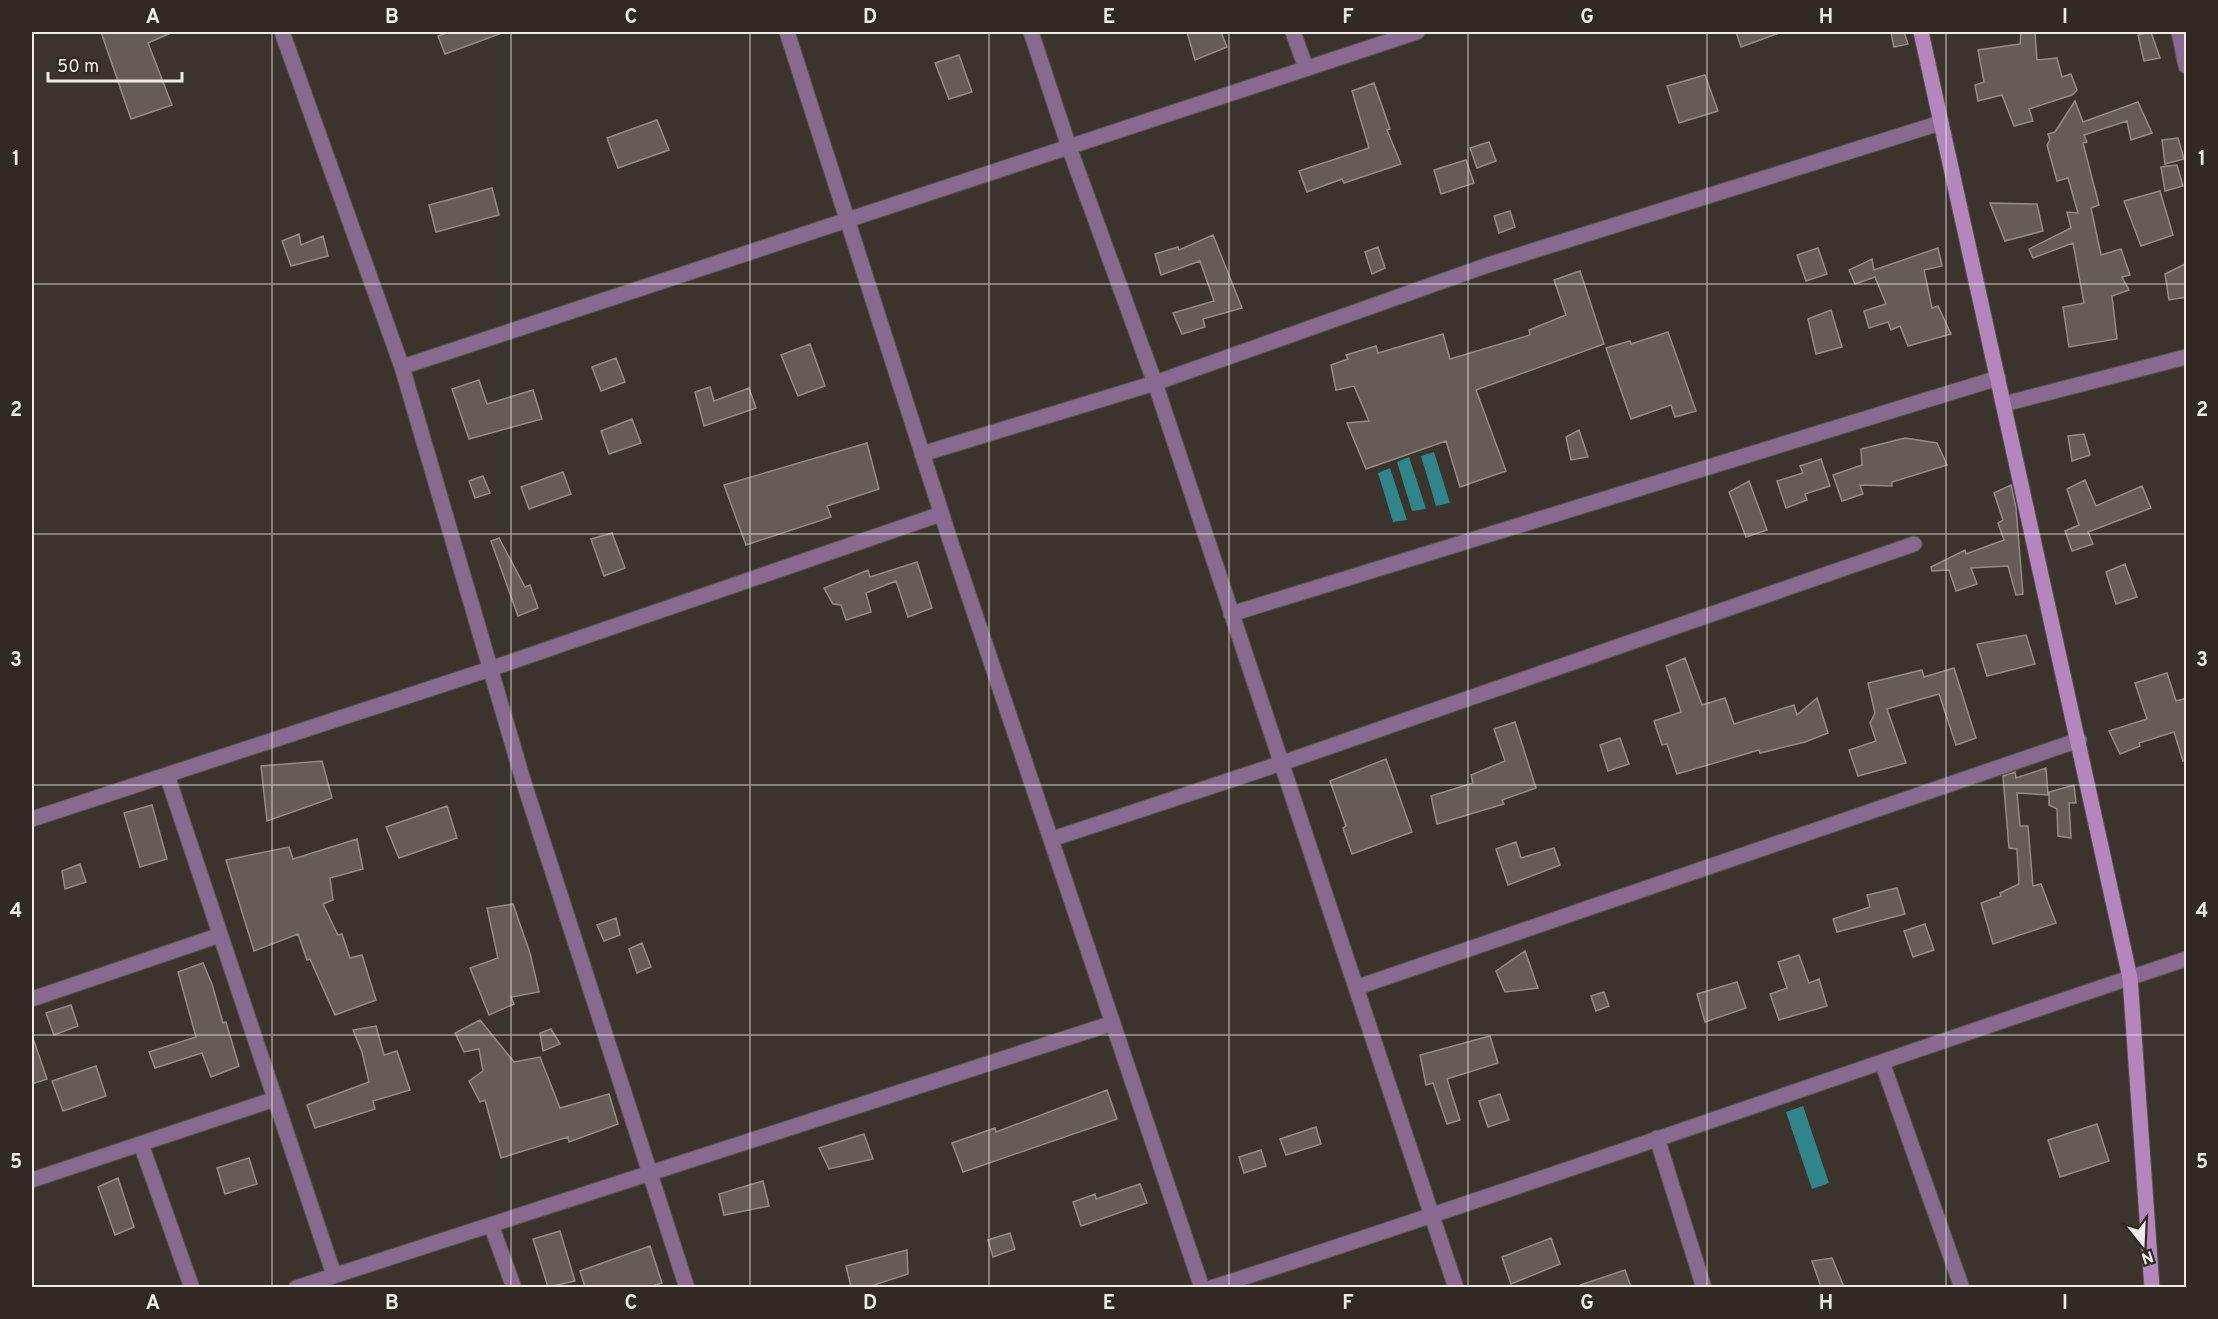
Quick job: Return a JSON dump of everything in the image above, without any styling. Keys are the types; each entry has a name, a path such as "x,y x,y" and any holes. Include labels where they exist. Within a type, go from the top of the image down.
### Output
{"main road":[{"path":"1921,32 2130,978 2152,1287"}],"street":[{"path":"282,32 402,367 523,780 687,1287"},
{"path":"787,32 941,514 1202,1287"},
{"path":"1031,32 1069,147 1155,383 1456,1287"},
{"path":"1293,32 1306,68"},
{"path":"402,367 1417,32"},
{"path":"2179,32 2187,66"},
{"path":"922,454 1155,383 1488,265 1940,123"},
{"path":"2004,405 2187,357"},
{"path":"1231,614 1998,378"},
{"path":"32,819 490,669 941,514"},
{"path":"1052,838 1282,762 1914,544"},
{"path":"1358,987 2079,740"},
{"path":"167,775 334,1275"},
{"path":"32,999 220,935"},
{"path":"1211,1287 1434,1216 2187,959"},
{"path":"296,1287 1113,1023"},
{"path":"1882,1062 1962,1287"},
{"path":"32,1180 275,1099"},
{"path":"1657,1138 1704,1287"},
{"path":"141,1144 192,1287"},
{"path":"491,1225 514,1287"}],"water":[{"path":"1434,452 1450,503 1436,506 1421,456"},
{"path":"1409,457 1426,509 1412,511 1397,462"},
{"path":"1390,468 1407,520 1393,522 1378,473"},
{"path":"1803,1106 1829,1183 1812,1189 1786,1112"}],"building":[{"path":"101,32 173,32 148,43 172,105 131,119"},
{"path":"449,32 502,33 445,54 438,36"},
{"path":"1187,32 1221,32 1227,47 1195,60"},
{"path":"1736,32 1778,32 1779,33 1741,47"},
{"path":"1904,32 1908,44 1894,47 1891,33"},
{"path":"2021,32 2035,32 2037,60 2057,58 2062,77 2071,74 2077,90 2072,95 2029,109 2033,121 2014,126 2002,95 1978,101 1975,85 1984,82 1978,50 2020,44"},
{"path":"2151,32 2160,58 2144,61 2138,35"},
{"path":"959,55 972,92 949,99 935,63"},
{"path":"1705,75 1718,111 1679,123 1667,86"},
{"path":"1374,83 1390,129 1387,130 1401,164 1344,183 1342,179 1307,192 1299,171 1369,148 1352,91"},
{"path":"2075,101 2083,122 2138,102 2152,133 2131,140 2127,121 2084,135 2087,142 2083,143 2099,205 2091,208 2101,255 2121,249 2130,275 2122,277 2129,290 2112,296 2117,339 2069,347 2063,307 2084,303 2073,243 2033,258 2029,249 2071,228 2067,212 2078,213 2068,178 2057,181 2047,145 2050,140 2048,134 2055,132"},
{"path":"657,120 669,150 618,168 607,138"},
{"path":"2178,138 2184,159 2165,164 2162,140"},
{"path":"1489,142 1496,161 1477,168 1470,148"},
{"path":"1466,160 1474,183 1441,194 1434,170"},
{"path":"2177,165 2183,186 2165,191 2161,167"},
{"path":"492,188 499,215 436,232 429,205"},
{"path":"2160,191 2173,235 2141,246 2124,201"},
{"path":"1990,203 2037,204 2043,231 2005,241"},
{"path":"1510,211 1515,227 1499,233 1494,216"},
{"path":"299,234 301,245 323,236 328,256 291,266 282,241"},
{"path":"1213,235 1242,308 1203,319 1205,327 1182,334 1173,313 1214,301 1200,261 1161,275 1155,254 1178,247 1179,250"},
{"path":"1378,247 1385,268 1372,274 1365,252"},
{"path":"1818,248 1827,274 1806,281 1797,255"},
{"path":"1938,248 1942,266 1924,270 1932,308 1938,306 1951,334 1908,346 1900,326 1891,330 1888,322 1869,328 1864,311 1886,304 1875,277 1855,284 1849,270 1872,259 1874,270"},
{"path":"2187,263 2187,297 2169,300 2165,274"},
{"path":"1580,271 1604,344 1476,390 1506,471 1460,487 1446,441 1366,469 1347,423 1369,421 1354,386 1336,390 1331,365 1348,359 1346,355 1376,346 1378,353 1443,334 1450,359 1530,335 1529,330 1566,315 1554,280"},
{"path":"1831,310 1842,347 1816,354 1808,319"},
{"path":"1668,332 1696,411 1675,417 1671,405 1631,419 1606,348 1630,341 1631,344"},
{"path":"810,344 825,386 798,396 781,355"},
{"path":"616,358 625,382 601,391 592,367"},
{"path":"479,380 487,404 533,390 542,419 469,439 452,389"},
{"path":"710,387 714,401 749,388 756,408 704,426 695,392"},
{"path":"632,419 641,443 609,454 601,431"},
{"path":"1579,430 1588,457 1571,460 1566,437"},
{"path":"2084,434 2090,455 2072,461 2068,436"},
{"path":"1905,438 1937,443 1947,465 1892,482 1892,486 1860,485 1863,494 1842,501 1833,475 1862,465 1861,449"},
{"path":"867,443 879,489 827,506 831,517 746,545 724,485"},
{"path":"1821,459 1830,486 1805,494 1807,500 1786,508 1777,481 1803,473 1800,466"},
{"path":"563,472 571,494 529,509 521,487"},
{"path":"483,476 490,493 475,498 469,481"},
{"path":"2085,480 2096,506 2142,486 2151,508 2088,532 2093,544 2072,551 2065,531 2079,525 2067,489"},
{"path":"1749,481 1767,530 1746,537 1729,492"},
{"path":"2011,485 2016,508 2023,594 2016,595 2008,566 1971,568 1977,584 1956,591 1949,570 1932,571 1931,567 1965,550 1966,554 2004,540 1998,523 2003,520 1994,493"},
{"path":"612,533 625,568 604,576 591,539"},
{"path":"499,538 525,587 530,585 538,608 518,616 491,541"},
{"path":"917,562 932,608 908,617 896,581 866,593 871,612 846,620 841,605 833,604 824,588 868,570 870,577"},
{"path":"2125,564 2137,597 2116,604 2106,572"},
{"path":"2026,635 2035,664 1987,676 1977,644"},
{"path":"1685,658 1702,705 1725,698 1734,724 1794,705 1797,715 1817,698 1828,733 1805,742 1760,753 1759,750 1677,774 1667,744 1662,745 1654,721 1681,712 1666,666"},
{"path":"1954,668 1976,738 1956,745 1939,694 1887,709 1906,763 1858,776 1849,750 1876,741 1870,723 1875,713 1868,683 1922,670 1924,677"},
{"path":"2167,673 2176,701 2187,698 2187,760 2183,761 2174,732 2139,743 2140,746 2120,754 2109,731 2147,719 2135,683"},
{"path":"1515,722 1536,788 1502,800 1504,804 1437,824 1431,796 1473,783 1471,775 1505,761 1494,729"},
{"path":"1620,738 1629,764 1608,771 1600,745"},
{"path":"1386,759 1412,832 1352,854 1343,828 1346,826 1330,781"},
{"path":"322,761 332,798 267,821 261,766"},
{"path":"2046,768 2048,795 2017,793 2020,826 2028,826 2033,886 2041,884 2056,923 1993,944 1981,903 2001,896 2000,893 2019,884 2017,849 2009,848 2003,776 2015,772 2016,778"},
{"path":"2074,785 2076,803 2069,803 2071,838 2058,836 2057,809 2049,805 2049,792"},
{"path":"152,805 167,859 140,867 124,813"},
{"path":"447,806 457,838 399,858 386,827"},
{"path":"357,839 363,869 330,878 333,900 323,904 338,935 342,934 350,958 362,955 376,1000 335,1015 310,959 307,960 298,934 254,951 226,860 289,847 293,859"},
{"path":"1516,842 1521,858 1554,848 1560,865 1508,885 1496,849"},
{"path":"80,864 86,882 65,889 62,871"},
{"path":"1897,888 1905,914 1837,932 1833,919 1870,907 1867,895"},
{"path":"513,904 530,953 539,992 511,997 514,1004 489,1015 470,968 498,958 487,908"},
{"path":"616,918 620,935 604,941 597,925"},
{"path":"1925,924 1934,950 1913,957 1904,931"},
{"path":"642,943 651,967 637,973 629,949"},
{"path":"1525,951 1538,988 1505,992 1496,971"},
{"path":"1799,955 1809,983 1819,979 1827,1006 1779,1020 1770,994 1787,988 1778,962"},
{"path":"203,963 212,984 223,1023 226,1022 239,1066 211,1077 202,1053 155,1068 149,1052 196,1037 178,972"},
{"path":"1737,982 1746,1008 1705,1022 1697,994"},
{"path":"1604,992 1609,1006 1596,1011 1591,996"},
{"path":"71,1005 78,1026 54,1035 46,1013"},
{"path":"480,1020 514,1062 540,1057 560,1108 609,1094 618,1124 569,1142 568,1137 501,1158 485,1100 480,1102 469,1081 483,1071 479,1049 464,1052 455,1033"},
{"path":"376,1026 384,1055 397,1051 410,1090 373,1101 375,1109 315,1128 307,1105 369,1082 362,1052 353,1030"},
{"path":"551,1029 560,1044 543,1051 540,1033"},
{"path":"1490,1036 1498,1063 1447,1079 1460,1120 1447,1124 1433,1083 1426,1085 1420,1055"},
{"path":"34,1041 47,1079 32,1084 32,1042"},
{"path":"96,1066 106,1096 63,1111 52,1081"},
{"path":"1107,1090 1117,1119 963,1172 952,1143 995,1128 996,1132"},
{"path":"1500,1094 1509,1120 1488,1127 1479,1101"},
{"path":"2097,1124 2109,1161 2060,1177 2048,1140"},
{"path":"1316,1127 1321,1144 1286,1155 1280,1139"},
{"path":"864,1134 873,1159 829,1169 819,1148"},
{"path":"1261,1150 1266,1166 1244,1173 1239,1157"},
{"path":"249,1158 257,1184 225,1194 217,1168"},
{"path":"118,1178 134,1227 115,1235 98,1187"},
{"path":"763,1181 769,1206 724,1215 719,1194"},
{"path":"1140,1184 1147,1203 1081,1226 1073,1202 1095,1194 1096,1199"},
{"path":"560,1231 575,1281 548,1287 533,1239"},
{"path":"1010,1233 1015,1249 993,1257 988,1240"},
{"path":"1551,1238 1560,1264 1511,1284 1502,1257"},
{"path":"650,1246 662,1283 649,1287 585,1287 580,1271"},
{"path":"907,1250 908,1274 868,1287 851,1287 846,1266"},
{"path":"1832,1258 1844,1287 1821,1287 1812,1261"},
{"path":"1625,1270 1631,1287 1580,1287 1580,1285"}]}
